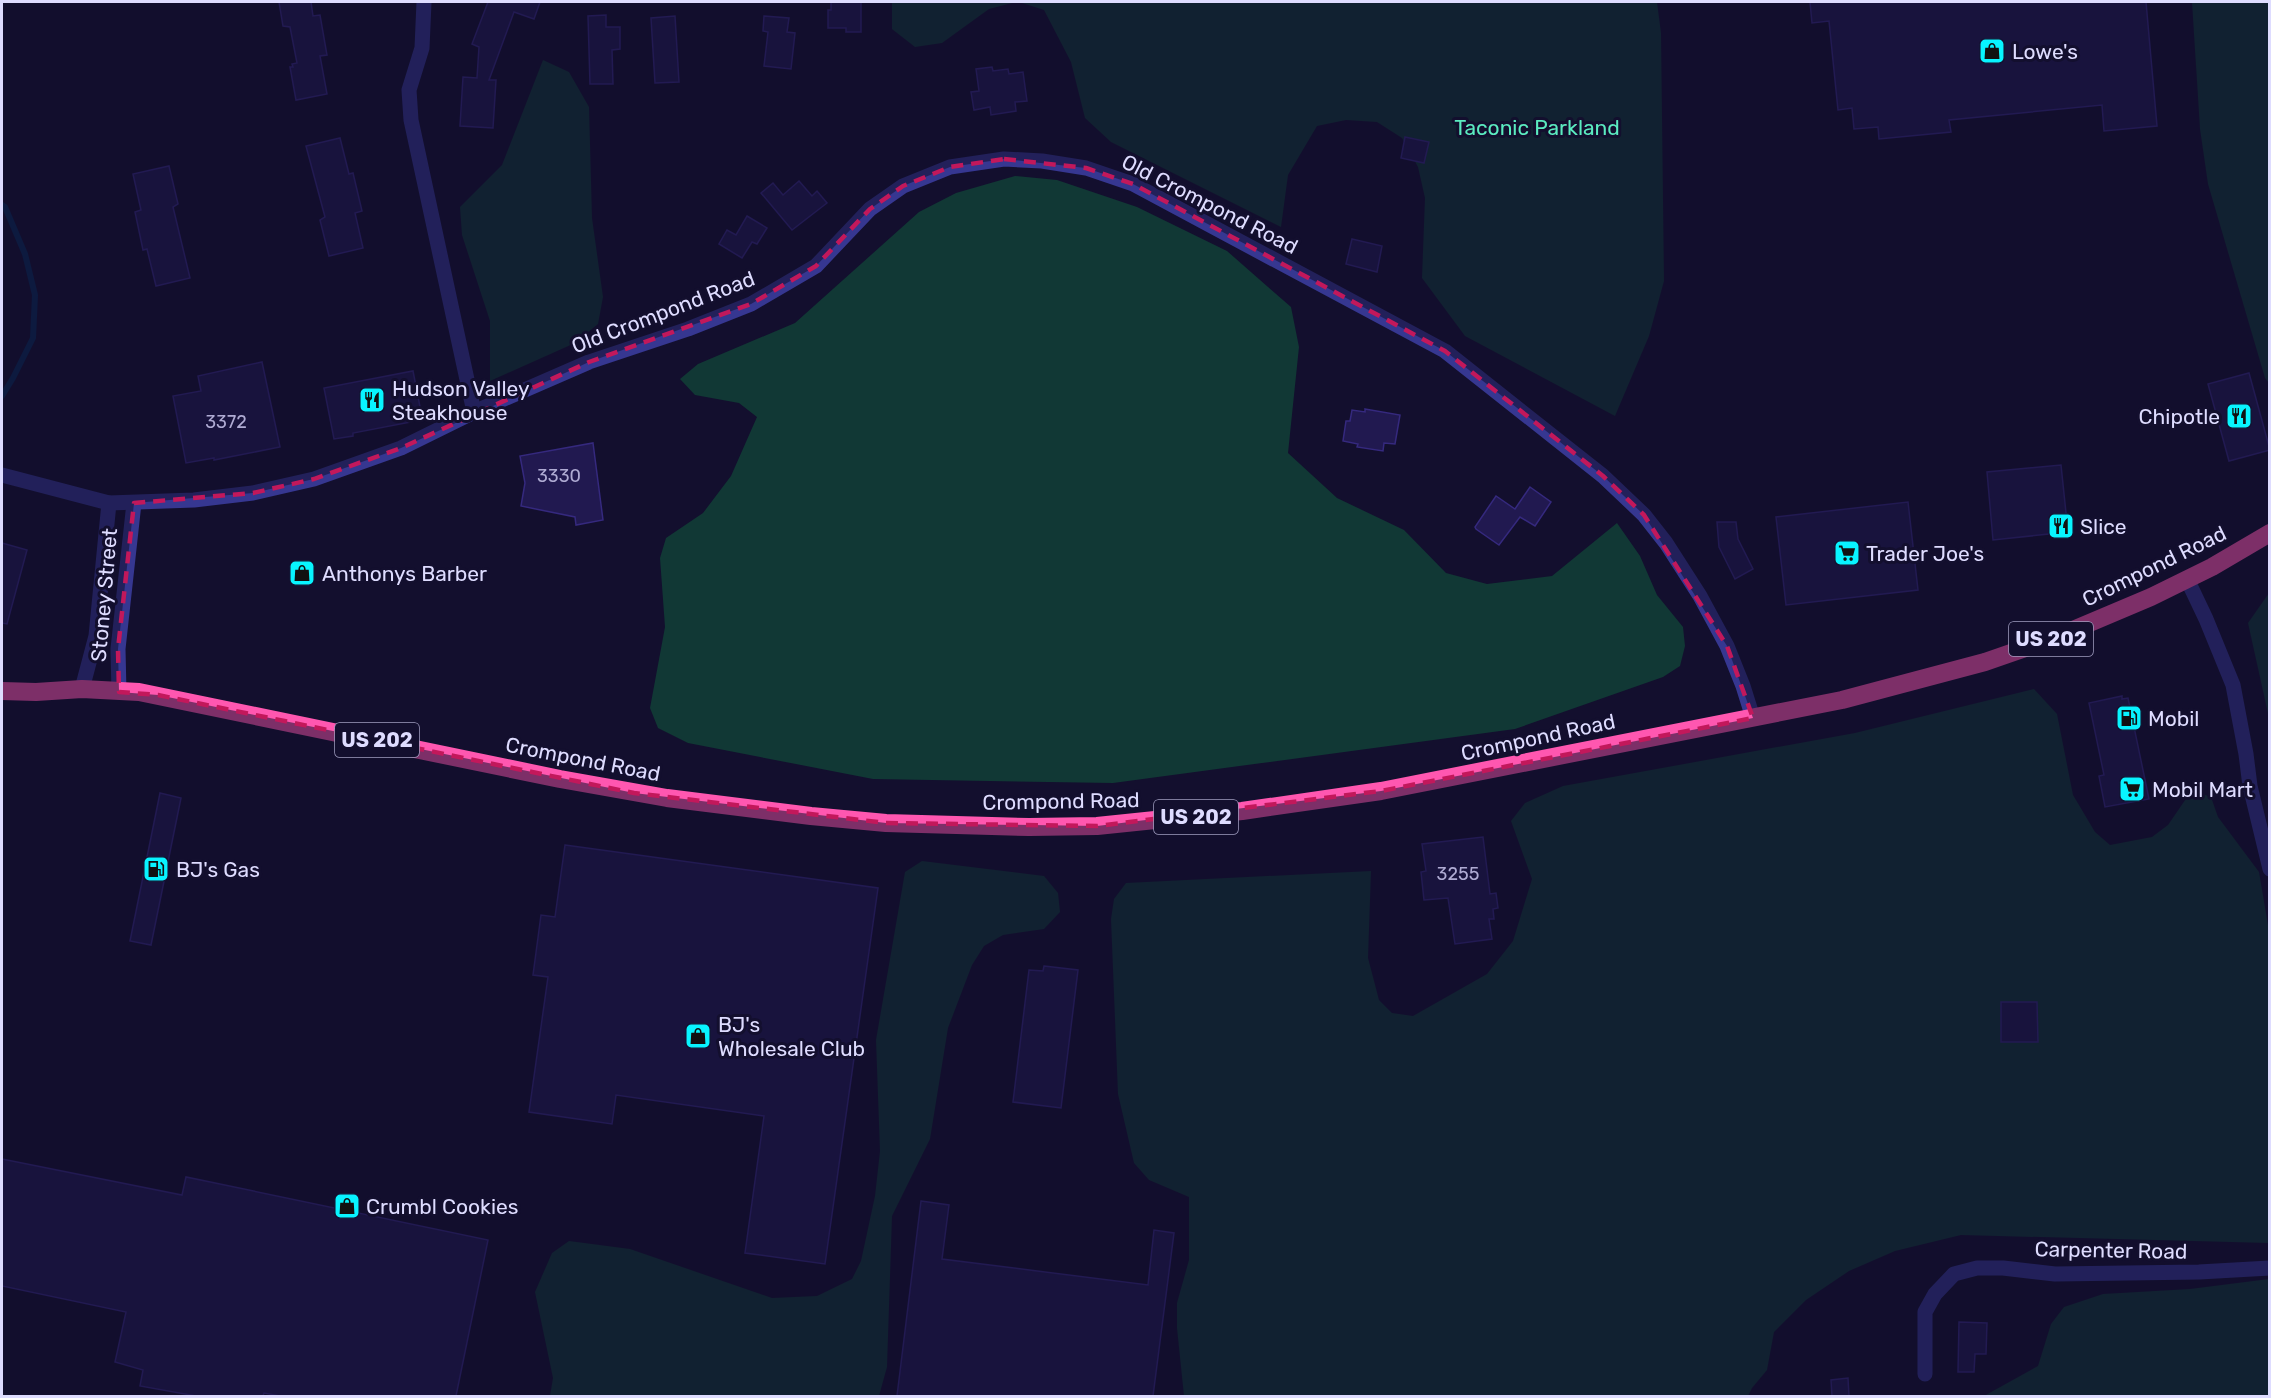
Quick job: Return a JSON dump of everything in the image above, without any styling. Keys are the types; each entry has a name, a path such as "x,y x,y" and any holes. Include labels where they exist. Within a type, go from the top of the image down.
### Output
{"highway":[{"name":"Crompond Road","path":"2,691 36,692 82,689 139,692 560,779 668,798 811,816 886,823 1017,827 1098,826 1171,820 1318,802 1842,700 1984,662 2092,622 2187,579 2270,533"}],"street":[{"path":"424,2 422,48 409,90 411,120 474,412"},
{"name":"Old Crompond Road","path":"2,475 109,503 194,500 253,493 314,479 401,448 474,412 589,362 688,329 751,304 816,266 870,209 903,186 950,167 1004,159 1042,161 1086,168 1133,184 1445,351 1603,476 1644,515 1666,543 1700,596 1727,646 1743,686 1752,718"},
{"name":"Stoney Street","path":"82,689 96,636 109,503"},
{"name":"Stoney Street","path":"119,692 118,649 134,503"},
{"path":"2187,579 2233,685 2250,786 2270,869"},
{"name":"Carpenter Road","path":"1925,1374 1925,1312 1935,1294 1954,1274 1977,1268 2003,1268 2055,1274 2199,1272 2270,1268"}],"highlighted area":[{"path":"1004,159 1086,168 1133,184 1445,351 1603,476 1644,515 1727,646 1753,718 1381,791 1097,826 886,823 634,793 158,695 119,692 118,649 134,503 253,493 314,479 401,448 589,362 751,304 816,266 870,209 903,186 950,167"}],"green space":[{"path":"892,2 1016,2 989,9 942,43 915,47 892,29"},
{"name":"Taconic Parkland","path":"1019,2 1657,2 1661,33 1664,281 1649,336 1615,416 1465,336 1422,278 1425,198 1418,167 1402,138 1377,122 1346,120 1317,126 1288,175 1281,227 1111,142 1085,118 1071,62 1044,10"},
{"path":"2192,2 2269,2 2269,383 2265,378 2208,184 2200,129"},
{"path":"543,60 569,72 589,107 592,218 603,297 598,324 575,343 490,381 490,321 462,235 460,207 502,165"},
{"path":"1015,176 1057,180 1137,207 1227,251 1291,307 1299,347 1288,453 1337,498 1404,530 1446,573 1487,584 1552,576 1617,523 1640,556 1657,595 1683,627 1685,646 1680,666 1663,677 1515,729 1113,783 873,779 688,743 658,728 650,708 665,627 660,558 666,538 703,513 731,476 757,417 739,403 695,395 680,379 698,364 795,323 919,212 956,193"},
{"path":"2269,593 2269,718 2248,623"},
{"path":"2034,689 2057,714 2073,795 2095,832 2110,845 2152,837 2168,825 2192,790 2211,797 2218,817 2259,872 2270,937 2269,1243 1961,1235 1895,1251 1849,1271 1806,1300 1774,1332 1767,1370 1748,1396 1184,1396 1177,1328 1177,1303 1189,1260 1189,1197 1149,1180 1134,1163 1118,1094 1111,919 1114,899 1126,883 1371,871 1368,958 1379,1000 1392,1013 1413,1016 1487,974 1513,941 1532,879 1511,821 1525,803 1563,786 1855,733"},
{"path":"922,861 1044,876 1058,893 1060,912 1044,929 1003,935 984,946 972,965 948,1028 930,1139 892,1216 887,1367 879,1396 550,1396 553,1378 535,1292 552,1253 569,1241 630,1249 772,1298 817,1296 852,1279 861,1261 875,1196 880,1151 876,1040 905,872"},
{"path":"2269,1279 2269,1396 1984,1396 2038,1366 2051,1324 2064,1307 2103,1294 2190,1289"}],"building":[{"path":"279,2 311,2 313,16 320,15 327,55 320,56 327,94 296,100 290,67 297,63 290,27 283,26"},
{"path":"488,2 540,2 534,19 514,12 489,80 496,80 493,128 460,126 463,77 477,78 479,47 472,44"},
{"path":"831,2 861,2 861,32 846,32 846,28 828,28 828,10 831,10"},
{"name":"Lowe's","path":"1810,2 2146,2 2157,126 2104,131 2102,105 1949,120 1951,132 1879,139 1878,127 1854,129 1852,108 1838,110 1829,21 1812,23"},
{"path":"606,15 606,27 620,27 620,49 612,50 613,84 590,84 588,16"},
{"path":"675,16 679,82 655,83 651,18"},
{"path":"764,16 789,18 787,32 795,33 791,69 764,66 768,32 763,31"},
{"path":"992,67 993,71 1008,69 1009,74 1023,72 1027,101 1015,102 1016,111 991,115 990,107 974,110 971,92 979,91 976,69"},
{"path":"1405,137 1429,142 1424,163 1401,158"},
{"path":"340,138 349,174 353,173 362,211 355,213 363,248 329,256 320,220 325,217 306,146"},
{"path":"169,166 178,204 173,207 190,278 156,286 147,249 143,250 135,212 141,210 133,174"},
{"path":"799,181 812,196 817,191 827,203 792,230 761,193 773,183 783,195"},
{"path":"747,216 767,228 757,244 752,242 742,258 719,244 727,230 736,235"},
{"path":"1352,239 1382,246 1377,272 1346,264"},
{"path":"262,362 280,447 186,463 173,396 201,391 198,376"},
{"name":"Hudson Valley Steakhouse","path":"413,371 421,412 409,414 411,422 334,439 324,388"},
{"name":"Chipotle","path":"2249,373 2270,450 2229,461 2208,384"},
{"path":"1365,409 1400,415 1395,444 1384,443 1383,451 1357,447 1358,444 1343,441 1346,421 1350,421 1352,410 1365,412"},
{"path":"593,443 603,520 576,525 575,517 521,506 525,483 520,456"},
{"path":"2061,465 2068,532 1993,540 1987,472"},
{"path":"1530,487 1551,502 1535,526 1520,517 1499,545 1476,529 1475,527 1496,496 1515,509"},
{"name":"Trader Joe's","path":"1908,502 1918,590 1786,605 1776,517"},
{"path":"1717,522 1736,522 1738,539 1753,569 1735,579 1719,547"},
{"path":"2,543 27,550 7,624 2,623"},
{"path":"2122,696 2122,699 2128,698 2149,799 2105,807 2099,776 2104,775 2089,703"},
{"name":"BJ's Gas","path":"160,793 181,798 151,945 130,941"},
{"path":"1483,837 1490,894 1496,893 1498,908 1493,909 1494,919 1489,919 1492,939 1455,944 1448,898 1424,900 1421,872 1426,871 1422,844"},
{"name":"BJ's Wholesale Club","path":"565,845 878,888 825,1264 745,1253 764,1116 616,1095 612,1124 529,1112 548,977 533,975 541,915 555,917"},
{"path":"1044,966 1078,970 1061,1108 1013,1102 1029,970 1043,971"},
{"path":"2001,1002 2037,1002 2038,1042 2001,1042"},
{"path":"2,1159 182,1195 186,1177 488,1240 456,1396 280,1396 264,1393 263,1396 196,1396 140,1386 143,1370 115,1362 126,1312 2,1286"},
{"path":"921,1201 949,1205 942,1259 1148,1285 1154,1230 1174,1233 1153,1396 897,1396"},
{"path":"1959,1322 1987,1323 1986,1354 1975,1354 1974,1372 1958,1372"},
{"path":"1848,1378 1849,1396 1832,1396 1831,1380"}],"waterway":[{"path":"2,205 5,207 25,254 35,295 33,338 2,396"}],"place":[{"name":"Lowe's","path":"1992,51"},
{"name":"Hudson Valley Steakhouse","path":"372,400"},
{"name":"Chipotle","path":"2239,416"},
{"name":"Slice","path":"2061,526"},
{"name":"Trader Joe's","path":"1847,553"},
{"name":"Anthonys Barber","path":"302,573"},
{"name":"Mobil","path":"2129,718"},
{"name":"Mobil Mart","path":"2132,789"},
{"name":"BJ's Gas","path":"156,869"},
{"name":"BJ's Wholesale Club","path":"698,1036"},
{"name":"Crumbl Cookies","path":"347,1206"}]}
